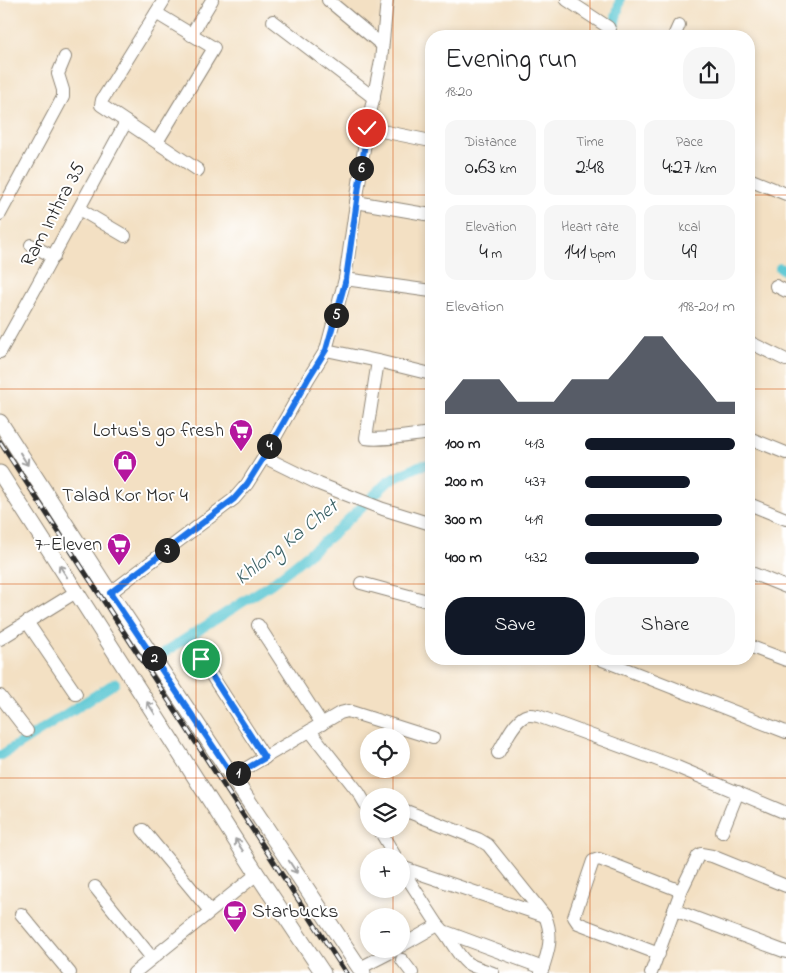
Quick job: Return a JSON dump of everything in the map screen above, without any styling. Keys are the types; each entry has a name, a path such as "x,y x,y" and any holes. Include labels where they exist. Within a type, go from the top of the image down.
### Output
{"main road":[{"path":"0,422 110,593 361,971"},
{"path":"2,479 323,973"}],"street":[{"path":"164,0 101,102 103,108 198,170"},
{"path":"191,35 212,0"},
{"path":"328,0 382,45"},
{"path":"110,593 234,499 247,484 264,457 326,350 346,279 367,128 381,61 387,0"},
{"path":"567,0 608,27 610,30"},
{"path":"156,13 214,48 157,142"},
{"path":"273,21 374,98"},
{"path":"0,214 63,97 58,74 65,57"},
{"name":"Ram Inthra 35","path":"0,352 54,257 126,122"},
{"path":"367,128 425,140"},
{"path":"755,181 786,194"},
{"path":"356,202 425,214"},
{"path":"79,208 125,236"},
{"path":"31,244 54,257"},
{"path":"346,279 425,290"},
{"path":"755,345 786,360"},
{"path":"326,350 425,373"},
{"path":"378,361 366,438 377,440 385,437 425,434"},
{"path":"755,440 786,453"},
{"path":"264,457 319,484 383,509 425,522"},
{"path":"755,506 786,519"},
{"path":"755,574 786,587"},
{"path":"361,583 425,600"},
{"path":"0,639 76,592"},
{"path":"28,622 76,694"},
{"path":"258,625 322,724"},
{"path":"755,648 786,660"},
{"path":"201,659 265,758"},
{"path":"615,665 786,732"},
{"path":"0,696 27,731"},
{"path":"233,776 340,713 348,711 433,738"},
{"path":"498,753 518,722 524,716 530,714 677,767 786,814"},
{"path":"310,731 360,790"},
{"path":"722,832 738,792"},
{"path":"410,813 484,842 545,916 550,926 550,946 542,971 442,928 410,942"},
{"path":"143,830 210,911"},
{"path":"651,973 681,891 695,860 701,854 712,856 786,886"},
{"path":"659,954 578,923 574,918 594,862 599,858 681,891"},
{"path":"410,870 545,916"},
{"path":"134,973 257,874"},
{"path":"410,880 463,959 468,963 493,973"},
{"path":"95,887 152,958"},
{"path":"674,910 786,952"},
{"path":"21,914 70,973"},
{"path":"361,971 390,958"},
{"path":"402,958 412,973"}],"waterway":[{"name":"Khlong Ka Chet","path":"613,30 620,0"},
{"path":"780,268 786,271"},
{"name":"Khlong Ka Chet","path":"165,652 271,584 331,536 389,481 419,466 425,465"},
{"name":"Khlong Ka Chet","path":"0,756 115,683"}],"railway":[{"path":"0,442 346,973"}],"place":[{"name":"Lotus's go fresh","path":"241,452"},
{"name":"Talad Kor Mor 4","path":"125,483"},
{"name":"7-Eleven","path":"119,566"},
{"name":"Starbucks","path":"235,933"}],"route":[{"path":"201,659 265,758 233,776 110,593 234,499 247,484 264,457 326,350 346,279 367,128"}]}
